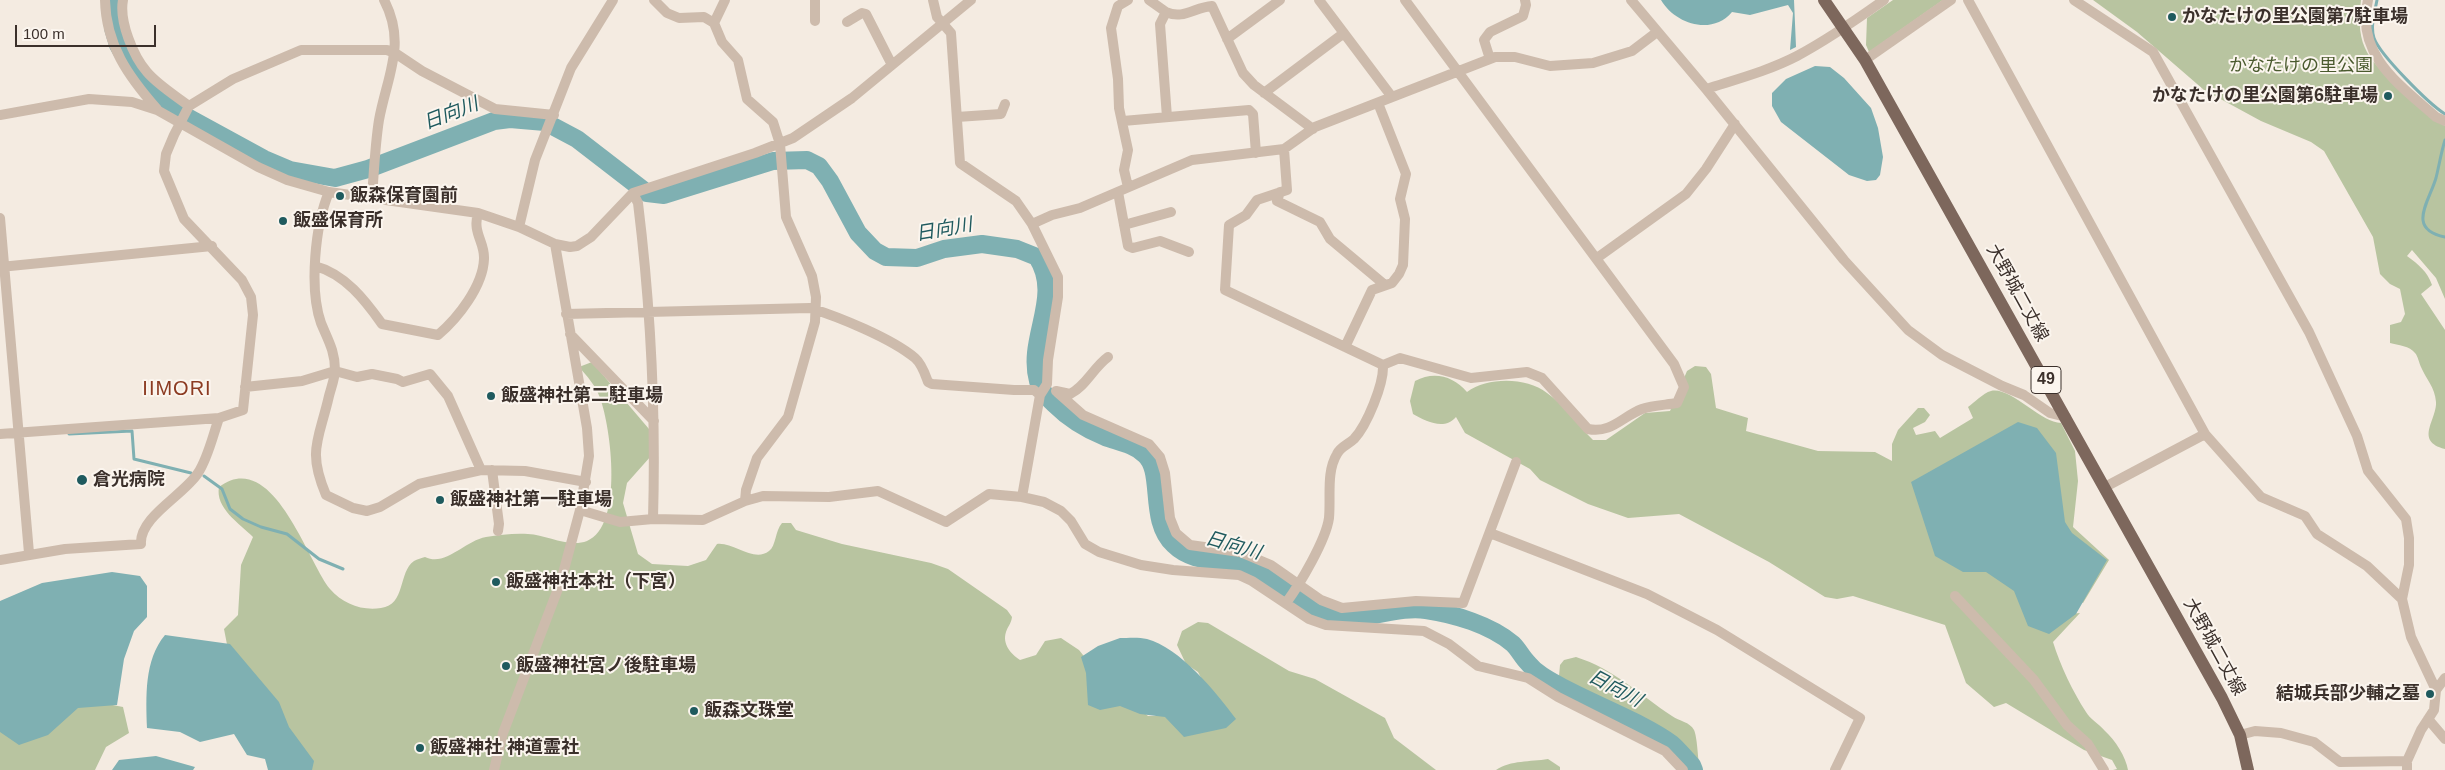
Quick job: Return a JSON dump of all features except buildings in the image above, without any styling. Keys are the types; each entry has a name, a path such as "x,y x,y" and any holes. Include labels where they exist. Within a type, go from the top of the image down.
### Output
{"main road":[{"name":"大野城二丈線","path":"1824,0 1865,60 2222,698 2240,735 2248,770"}],"street":[{"path":"105,0 105,18 110,40 123,68 157,110"},
{"path":"124,0 122,10 125,29 147,72 189,106"},
{"path":"372,198 379,120 396,53 395,32 390,12 384,0"},
{"path":"519,227 535,160 571,68 613,0"},
{"path":"654,0 667,12 679,18 704,17 714,23 722,42 738,60 747,99 773,122 781,148 786,217 812,276 816,297 815,322 788,417 757,458 746,490 745,501"},
{"path":"714,23 725,0"},
{"path":"815,0 815,21"},
{"path":"934,0 937,17 951,33 960,163 1016,201 1032,224 1058,277 1058,297 1048,360 1047,384 1040,395 1022,497"},
{"path":"0,115 89,99 132,102 157,110 258,167 288,180 329,192 478,214 519,227 563,247 577,246 591,237 634,193 781,148 892,65 970,0"},
{"path":"1128,0 1118,6 1111,28 1118,79 1119,108 1128,150 1123,190 1124,225 1128,246 1133,248 1160,240 1189,252"},
{"path":"1149,0 1174,16 1180,16 1212,6 1243,73 1264,93 1313,129"},
{"path":"1227,38 1280,0"},
{"path":"1319,0 1392,97"},
{"path":"1284,149 1287,190 1257,200 1246,215 1229,225 1225,290 1383,365 1400,358 1471,378 1527,372 1542,378 1588,429 1610,428 1642,409 1677,403 1684,387 1682,378 1460,71 1405,0"},
{"path":"1490,59 1484,40 1490,32 1523,16 1526,5 1525,0"},
{"path":"1631,0 1735,124 1844,260 1908,330 1929,347 2002,386 2024,395 2050,413 2066,417"},
{"path":"1706,89 1761,72 1796,56 1844,28 1884,0"},
{"path":"1865,60 1951,0"},
{"path":"1968,0 2205,434 2261,497 2305,516 2317,534 2368,566 2402,599"},
{"path":"2074,0 2153,52 2309,332 2357,436 2368,471 2406,520 2409,538 2409,565 2402,599 2412,637 2436,690 2434,710 2420,730 2407,766 2340,762 2314,742 2282,733 2255,731 2240,735"},
{"path":"2368,0 2366,34 2376,58 2391,75 2441,119"},
{"path":"1166,12 1160,24 1167,117"},
{"path":"847,22 862,13 866,14 892,65"},
{"path":"1032,224 1052,215 1080,208 1192,160 1284,149 1313,129 1495,57 1515,57 1550,66 1592,63 1632,51 1657,32"},
{"path":"1264,93 1344,34"},
{"path":"0,434 219,418 243,410 253,315 251,297 242,280 212,246 184,219 164,171 166,154 189,106 233,79 301,50 387,50 396,53 422,71 495,109 554,115"},
{"path":"1345,347 1372,290 1392,283 1403,265 1405,219 1400,199 1406,174 1378,102"},
{"path":"956,117 1001,114 1004,104"},
{"path":"1123,121 1249,110 1253,114 1256,153"},
{"path":"1597,258 1686,194 1706,169 1735,124"},
{"path":"329,192 320,220 314,253 317,304 321,323 332,344 335,371 314,456 326,495 353,508 366,510 380,507 419,484 481,470 526,471 586,482"},
{"path":"1280,192 1277,201 1320,222 1330,239 1385,285"},
{"path":"634,193 638,204 650,314 654,421 653,519"},
{"path":"1124,225 1171,212"},
{"path":"316,266 331,270 365,300 382,324 438,335 451,324 480,276 484,258 474,224 478,214"},
{"path":"0,218 2,267 20,433 29,553"},
{"path":"494,770 503,733 561,580 586,482 589,456 587,428 569,334 555,244"},
{"path":"2,267 212,246"},
{"path":"566,314 650,314 810,308 831,314 850,325 866,330 915,358 928,382 932,384 1034,390 1040,395"},
{"path":"569,334 654,421"},
{"path":"1057,392 1070,394 1078,390 1100,363 1108,357"},
{"path":"1286,603 1300,584 1329,520 1332,465 1338,452 1355,438 1373,406 1384,378 1383,365"},
{"path":"245,387 294,382 335,371 357,377 372,374 403,382 430,374 448,396 481,470"},
{"path":"1047,384 1083,415 1149,444 1160,457 1166,473 1170,518 1173,526 1176,532 1190,545 1240,552 1272,565 1321,600 1342,608 1416,601 1463,603 1516,462"},
{"path":"0,560 29,553 141,544 140,534 148,522 179,494 199,472 219,418"},
{"path":"2105,487 2205,434"},
{"path":"492,470 499,524 498,531"},
{"path":"580,510 620,522 653,519 703,520 745,501 763,496 829,497 878,491 946,522 989,494 1022,497 1044,502 1061,511 1071,521 1085,544 1099,552 1141,565 1173,570 1239,575 1252,581 1309,619 1326,625 1424,631 1449,644 1478,666 1528,678 1558,697 1665,751 1683,770"},
{"path":"1490,533 1647,594 1717,630 1860,718 1835,770"},
{"path":"1954,596 2034,680 2067,725 2088,744 2104,770"},
{"path":"2436,690 2445,678"},
{"path":"2428,719 2445,739"}],"green space":[{"path":"1893,0 1943,0 1869,52 1866,45 1867,18"},
{"name":"かなたけの里公園","path":"2093,0 2361,0 2360,31 2367,52 2373,62 2424,110 2445,126 2445,299 2436,278 2412,250 2407,256 2428,276 2432,285 2421,294 2445,330 2445,449 2431,441 2429,435 2436,402 2432,387 2417,356 2413,351 2404,346 2390,343 2390,325 2401,322 2405,314 2400,289 2390,284 2380,274 2373,237 2324,151 2311,142 2261,121 2204,90 2137,32"},
{"path":"592,362 649,429 651,456 627,483 623,503 638,554 652,564 688,566 706,560 717,544 724,544 750,554 763,554 771,549 782,523 791,523 796,530 842,544 931,563 948,569 1007,610 1012,617 1005,636 1006,645 1013,655 1020,660 1036,655 1045,641 1061,638 1079,650 1122,704 1142,711 1148,716 1155,716 1208,691 1198,672 1186,664 1177,645 1182,631 1198,622 1208,623 1289,671 1315,679 1385,718 1394,738 1436,770 272,770 231,665 224,629 238,615 241,565 253,537 224,508 219,495 219,487 238,479 256,482 272,494 286,512 330,589 341,599 360,607 374,609 389,606 398,595 409,566 414,561 425,557 440,559 478,539 523,534 573,543 587,541 599,532 606,516 612,475 608,430 600,398 594,385 579,367"},
{"path":"1695,366 1706,367 1711,374 1716,408 1748,418 1746,431 1818,451 1875,452 1892,461 1892,444 1898,430 1918,408 1924,408 1930,415 1925,422 1913,428 1916,435 1935,431 1940,438 1973,418 1968,407 1991,391 2007,394 2044,417 2061,423 2075,451 2078,481 2073,527 2109,560 2083,603 1988,572 2069,614 2080,613 2053,642 2063,669 2081,704 2088,715 2116,744 2128,770 2113,770 2117,769 2112,760 2084,750 2006,703 1994,707 1966,683 1945,625 1853,596 1837,599 1825,597 1769,562 1679,514 1628,518 1588,504 1540,480 1530,469 1465,433 1456,417 1451,421 1441,424 1429,422 1413,414 1410,401 1415,381 1429,376 1449,379 1456,382 1467,392 1476,387 1496,382 1507,381 1529,384 1553,398 1593,440 1606,440 1645,413 1670,411 1687,371"},
{"path":"1576,657 1615,675 1672,716 1690,725 1695,733 1699,765 1670,740 1611,712 1570,687 1559,676 1560,665 1564,660"},
{"path":"81,699 123,707 129,733 106,747 95,770 0,770 0,725"},
{"path":"1548,759 1560,767 1560,770 1496,770 1508,764"}],"water":[{"path":"1661,0 1794,0 1796,47 1790,50 1793,13 1788,5 1750,15 1732,12 1714,24 1704,25 1684,21 1667,8"},
{"path":"1815,66 1830,67 1844,78 1871,108 1878,128 1883,157 1880,175 1876,180 1867,181 1849,175 1781,122 1772,106 1772,93 1786,79"},
{"path":"2018,422 2037,428 2056,453 2065,522 2072,533 2107,560 2076,614 2049,634 2028,626 2014,591 1986,572 1963,572 1935,556 1911,482"},
{"path":"112,572 140,576 147,586 147,617 134,631 124,659 117,705 78,708 48,735 19,745 0,732 0,601 42,583"},
{"path":"165,635 230,644 279,702 289,727 314,761 312,770 268,770 265,759 247,755 234,734 200,742 180,732 147,728 146,704 150,667 158,645"},
{"path":"1120,638 1147,639 1172,651 1208,684 1236,719 1226,728 1184,737 1165,717 1140,714 1120,706 1100,710 1088,705 1086,673 1081,657 1098,646"},
{"path":"156,756 195,767 193,770 112,770 119,760"}],"waterway":[{"name":"日向川","path":"112,0 113,28 118,45 128,62 165,105 264,159 290,170 335,178 368,169 494,121 510,119 545,122 577,139 647,193 664,195 773,161 807,160 819,166 830,181 858,233 875,251 886,257 917,258 944,249 982,244 1017,249 1037,257 1044,272 1046,287 1046,302 1036,349 1036,365 1040,387 1054,404 1084,427 1131,446 1144,454 1154,472 1161,523 1166,535 1174,545 1191,556 1249,568 1272,581 1305,604 1328,615 1362,617 1415,609 1448,614 1472,621 1504,637 1513,644 1531,667 1546,678 1646,728 1672,744 1692,765 1694,770"},
{"path":"2377,0 2372,29 2378,46 2406,79 2445,114"},
{"path":"2445,140 2436,178 2423,213 2423,221 2426,228 2433,233 2445,237"},
{"path":"69,434 132,431 134,459 191,473"},
{"path":"204,476 222,489 230,509 243,519 261,527 287,534 319,559 343,569"}],"place":[{"name":"かなたけの里公園第7駐車場","path":"2172,17"},
{"name":"かなたけの里公園第6駐車場","path":"2388,96"},
{"name":"飯森保育園前","path":"340,196"},
{"name":"飯盛保育所","path":"283,221"},
{"name":"飯盛神社第二駐車場","path":"491,396"},
{"name":"倉光病院","path":"82,480"},
{"name":"飯盛神社第一駐車場","path":"440,500"},
{"name":"飯盛神社本社（下宮）","path":"496,582"},
{"name":"飯盛神社宮ノ後駐車場","path":"506,666"},
{"name":"結城兵部少輔之墓","path":"2430,694"},
{"name":"飯森文珠堂","path":"694,711"},
{"name":"飯盛神社 神道霊社","path":"420,748"}],"district":[{"name":"IIMORI","path":"177,389"}]}
